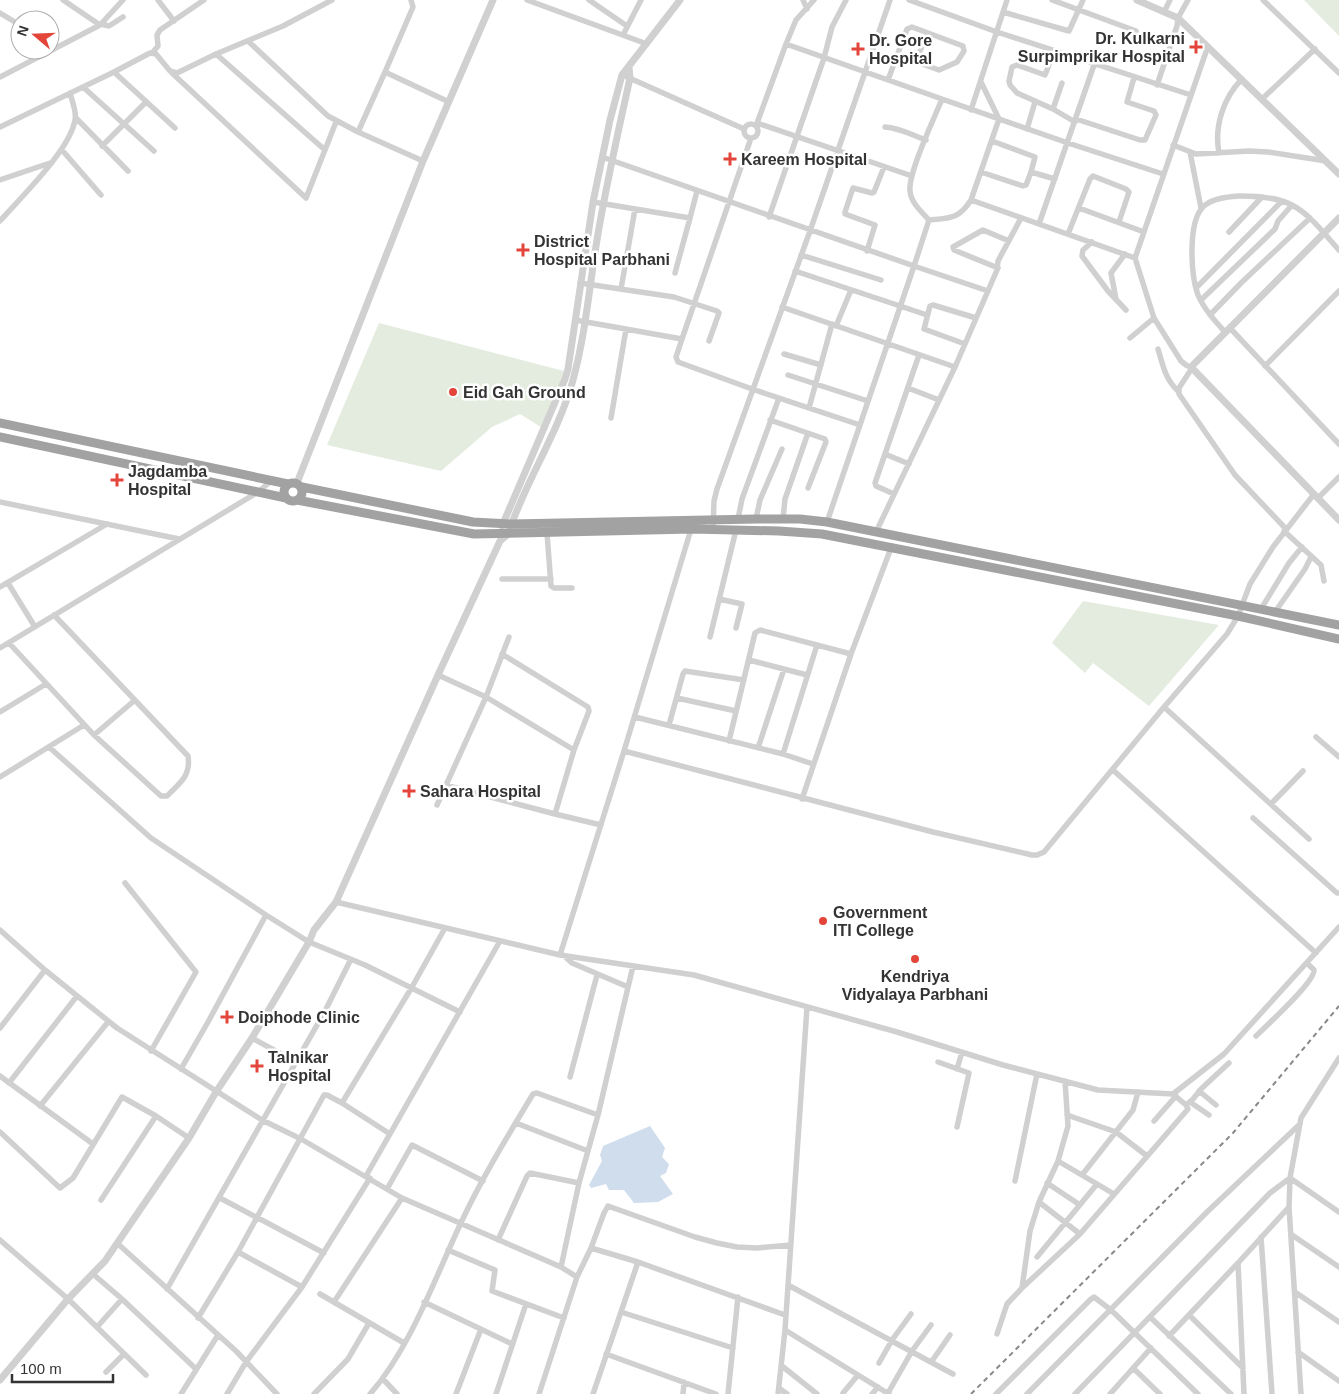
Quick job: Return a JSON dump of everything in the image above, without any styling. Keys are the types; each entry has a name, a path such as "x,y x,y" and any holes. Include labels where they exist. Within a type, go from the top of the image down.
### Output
{"highway":[{"path":"0,423 473,522 693,519 783,519 826,522 1339,625"},
{"path":"0,437 286,498 292,501 297,500 474,534 502,537 547,533 692,529 822,534 1238,616 1339,639"},
{"path":"286,498 284,492 296,485"},
{"path":"296,485 303,493 297,500"},
{"path":"881,533 886,547"}],"street":[{"path":"63,0 101,25 109,26 123,17"},
{"path":"60,45 101,25 122,0"},
{"path":"158,0 174,21"},
{"path":"0,128 154,52 158,46 160,30 204,0"},
{"path":"172,73 178,73 216,54 283,26 332,0"},
{"path":"358,132 413,7 410,0"},
{"path":"296,485 423,161 493,0"},
{"path":"527,0 647,44"},
{"path":"589,0 627,26"},
{"path":"622,35 641,0"},
{"path":"0,1380 68,1300 105,1261 189,1138 216,1092 252,1038 309,942 314,930 336,902 502,537 565,379 570,362 593,202 610,120 622,75 680,0"},
{"path":"804,0 807,8"},
{"path":"814,0 796,20 786,44 756,124 758,132 754,138 751,138 676,357 678,362 752,389 860,424"},
{"path":"769,217 824,58 832,27 846,0"},
{"path":"713,530 714,501 717,489 810,231 890,0"},
{"path":"972,110 1007,0"},
{"path":"1052,0 1136,31"},
{"path":"1003,12 1066,31 1070,29 1083,0"},
{"path":"1137,0 1178,18 1339,174"},
{"path":"1164,12 1170,0"},
{"path":"1156,85 1177,26 1178,18 1188,0"},
{"path":"1264,0 1339,73"},
{"path":"913,1 1054,52 1191,96"},
{"path":"888,80 906,29 912,27 963,46 964,51 958,60 939,70 917,62 916,60 928,33"},
{"path":"248,41 336,122 423,161"},
{"path":"786,44 942,100 1163,174"},
{"path":"1208,46 1135,258 1154,318 1181,361 1192,368 1339,520"},
{"path":"1262,99 1315,49"},
{"path":"154,52 172,73 306,198 336,122"},
{"path":"1054,52 1045,75 1017,65 1012,67 1009,77 1010,85 1017,93 1075,120 1145,140 1156,115 1154,111 1127,102 1134,78"},
{"path":"216,54 325,150"},
{"path":"0,77 31,60"},
{"path":"1039,224 1094,65"},
{"path":"507,523 559,417 572,384 586,321 612,160 630,78 629,67"},
{"path":"114,72 175,128"},
{"path":"385,72 449,102"},
{"path":"622,75 744,129"},
{"path":"1219,153 1217,140 1219,123 1229,94 1242,79"},
{"path":"929,220 958,215 971,200 1000,119 981,82"},
{"path":"1053,109 1062,83"},
{"path":"83,87 154,151"},
{"path":"70,93 76,118 128,171"},
{"path":"929,220 913,202 910,191 912,176 942,100"},
{"path":"102,146 146,102"},
{"path":"1027,128 1035,102"},
{"path":"0,220 62,150 76,118"},
{"path":"610,120 620,122"},
{"path":"744,129 749,124 756,124 912,176"},
{"path":"885,127 897,128 907,134 926,140"},
{"path":"744,129 745,135 751,138"},
{"path":"981,172 1023,186 1026,185 1036,158 1035,156 992,141"},
{"path":"1173,145 1200,155 1249,151 1326,161"},
{"path":"62,150 101,195"},
{"path":"1190,152 1201,208 1196,223 1192,249 1192,269 1201,300 1210,315 1265,366 1339,444"},
{"path":"602,157 769,217 988,291"},
{"path":"0,180 51,162"},
{"path":"867,251 875,225 845,214 845,212 854,188 874,192 884,167"},
{"path":"1031,172 1055,179"},
{"path":"1068,234 1090,179 1093,176 1126,189 1129,192 1119,222"},
{"path":"675,273 697,191"},
{"path":"1201,208 1216,199 1232,197 1262,197 1292,204 1310,218 1339,250"},
{"path":"1229,232 1262,197"},
{"path":"971,200 1135,258"},
{"path":"1196,288 1282,201"},
{"path":"593,202 690,218"},
{"path":"1201,300 1275,229 1278,221 1292,204"},
{"path":"1078,208 1144,232"},
{"path":"621,289 635,209"},
{"path":"881,533 894,494 955,368 998,268 998,261 1020,218"},
{"path":"1210,315 1310,218"},
{"path":"1178,391 1193,365 1339,218"},
{"path":"826,522 929,220"},
{"path":"998,268 954,250 953,247 983,230 1009,240"},
{"path":"1092,242 1083,250 1082,256 1126,310"},
{"path":"1116,299 1112,272 1125,254"},
{"path":"801,255 881,280"},
{"path":"795,271 927,315"},
{"path":"580,282 674,297 718,312 709,340"},
{"path":"809,408 834,325 851,290"},
{"path":"1265,366 1339,291"},
{"path":"965,344 923,328 930,306 933,305 976,318"},
{"path":"782,307 955,368"},
{"path":"1130,338 1154,318"},
{"path":"575,320 682,339"},
{"path":"611,418 626,329"},
{"path":"1158,349 1169,381 1178,391 1235,475 1285,530 1322,566 1324,581"},
{"path":"784,354 821,365"},
{"path":"894,494 875,485 919,355"},
{"path":"788,375 868,402"},
{"path":"908,388 939,400"},
{"path":"738,519 742,499 779,398"},
{"path":"770,420 826,440 808,488"},
{"path":"783,519 785,499 808,432"},
{"path":"756,519 760,500 782,449"},
{"path":"885,454 909,464"},
{"path":"624,752 933,832 1036,855 1044,852 1227,634 1238,616 1250,584 1285,530 1316,496 1339,477"},
{"path":"0,648 179,538 258,492 271,480"},
{"path":"0,502 179,538"},
{"path":"562,955 692,529 693,519"},
{"path":"0,587 107,524"},
{"path":"710,637 736,530"},
{"path":"547,533 552,587 572,588"},
{"path":"802,798 852,654 886,547"},
{"path":"1261,609 1302,547"},
{"path":"1275,612 1305,569 1311,557"},
{"path":"502,579 551,579"},
{"path":"8,583 35,627"},
{"path":"719,598 742,604 736,628"},
{"path":"9,643 84,726 161,796 167,796 187,774 189,768 188,756 54,616"},
{"path":"729,741 755,633 760,630 852,654"},
{"path":"437,805 486,696 509,637"},
{"path":"783,754 817,645"},
{"path":"502,654 588,707 555,814"},
{"path":"749,660 807,675"},
{"path":"758,748 784,669"},
{"path":"669,725 683,674 688,670 744,680"},
{"path":"438,675 486,696 574,750"},
{"path":"0,712 46,684"},
{"path":"677,698 736,711"},
{"path":"94,735 135,700"},
{"path":"1164,707 1310,839"},
{"path":"635,717 783,754 813,764"},
{"path":"0,777 84,726"},
{"path":"1316,737 1339,757"},
{"path":"49,747 151,838 266,915 309,942 412,987 460,1012"},
{"path":"1113,770 1316,953"},
{"path":"1271,804 1303,772"},
{"path":"445,785 601,826"},
{"path":"1253,818 1336,893 1339,893"},
{"path":"125,882 196,972 152,1051"},
{"path":"336,902 562,955 694,975 1098,1090 1175,1095 1209,1115"},
{"path":"181,1070 266,915"},
{"path":"1154,1121 1175,1095 1224,1054 1339,927"},
{"path":"342,1103 445,928"},
{"path":"0,930 108,1022 262,1120 301,1139 402,1198 562,1267 576,1277"},
{"path":"227,1394 246,1362 302,1287 324,1253 500,941"},
{"path":"562,955 572,963 628,987"},
{"path":"167,1289 325,1011 351,959"},
{"path":"1256,1036 1297,996 1313,975 1314,970 1307,963"},
{"path":"562,1267 580,1183 633,966"},
{"path":"0,1028 45,970"},
{"path":"570,1077 597,975"},
{"path":"9,1083 77,996"},
{"path":"787,1394 779,1391 785,1330 807,1007"},
{"path":"40,1106 108,1022"},
{"path":"252,1038 296,1062"},
{"path":"957,1069 962,1052"},
{"path":"1301,1394 1290,1178 1304,1111 1339,1058"},
{"path":"938,1062 969,1074 957,1127"},
{"path":"997,1334 1005,1307 1022,1288 1080,1234 1188,1109 1188,1103 1229,1063"},
{"path":"1015,1181 1037,1074"},
{"path":"0,1076 93,1144"},
{"path":"1022,1288 1030,1231 1038,1202 1058,1161 1068,1126 1065,1081"},
{"path":"1199,1091 1216,1105"},
{"path":"1082,1175 1135,1107 1138,1092"},
{"path":"370,1394 383,1379 404,1343 460,1224 516,1123 535,1093 598,1115"},
{"path":"198,1318 238,1252 324,1096 327,1095 342,1103 390,1134"},
{"path":"0,1132 60,1188 73,1178 122,1098 156,1116 189,1138"},
{"path":"1067,1115 1116,1132 1147,1156"},
{"path":"102,1200 156,1116"},
{"path":"516,1123 588,1151"},
{"path":"1027,1394 1207,1212 1300,1124"},
{"path":"387,1189 412,1145 484,1181"},
{"path":"1058,1161 1114,1194"},
{"path":"498,1240 530,1173 580,1183"},
{"path":"1290,1178 1339,1212"},
{"path":"1075,1394 1270,1193 1290,1178"},
{"path":"1047,1183 1080,1205"},
{"path":"1037,1257 1097,1184"},
{"path":"220,1198 324,1253"},
{"path":"334,1302 402,1198"},
{"path":"1038,1202 1080,1234"},
{"path":"539,1394 576,1277 592,1248 608,1206 695,1237 730,1246 757,1248 791,1245"},
{"path":"1169,1336 1290,1207"},
{"path":"1292,1235 1339,1267"},
{"path":"1261,1237 1272,1394"},
{"path":"0,1240 68,1300 146,1375"},
{"path":"117,1243 218,1335 274,1393"},
{"path":"592,1248 638,1262 785,1315"},
{"path":"448,1250 494,1270 496,1273 492,1291 564,1318"},
{"path":"238,1252 302,1287"},
{"path":"593,1394 638,1262"},
{"path":"1238,1263 1244,1394"},
{"path":"93,1274 196,1369"},
{"path":"788,1285 953,1374"},
{"path":"1295,1292 1339,1322"},
{"path":"320,1294 404,1343"},
{"path":"728,1394 738,1297"},
{"path":"996,1394 1094,1297 1098,1298 1135,1332 1198,1394"},
{"path":"97,1327 122,1299"},
{"path":"424,1302 512,1344"},
{"path":"496,1394 526,1304"},
{"path":"621,1312 733,1348"},
{"path":"879,1364 892,1340 912,1314"},
{"path":"1189,1315 1243,1368"},
{"path":"1150,1317 1231,1394"},
{"path":"314,1394 348,1359 369,1323"},
{"path":"785,1330 889,1394 912,1351 931,1325"},
{"path":"456,1394 481,1329"},
{"path":"181,1394 218,1335"},
{"path":"932,1361 950,1335"},
{"path":"1110,1394 1151,1348"},
{"path":"1298,1352 1339,1380"},
{"path":"106,1372 124,1354"},
{"path":"606,1354 716,1394"},
{"path":"782,1366 817,1394"},
{"path":"1134,1368 1157,1393"},
{"path":"843,1394 858,1375"},
{"path":"383,1379 397,1394"},
{"path":"683,1394 684,1382"},
{"path":"872,1394 878,1387"}],"shaded area":[{"path":"1304,0 1339,0 1339,36"},
{"name":"Eid Gah Ground","path":"379,323 564,371 544,429 520,414 492,427 441,471 327,445"},
{"path":"1083,601 1219,625 1149,706 1093,663 1085,673 1052,643"}],"water":[{"path":"650,1126 665,1148 662,1157 669,1164 666,1173 660,1176 673,1194 658,1202 634,1203 624,1190 609,1190 606,1184 591,1188 589,1185 602,1161 600,1155 603,1146"}],"railway":[{"path":"971,1394 1233,1133 1339,1006"}],"place":[{"name":"Dr. Kulkarni Surpimprikar Hospital","path":"1196,47"},
{"name":"Dr. Gore Hospital","path":"858,49"},
{"name":"Kareem Hospital","path":"730,159"},
{"name":"District Hospital Parbhani","path":"523,250"},
{"name":"Eid Gah Ground","path":"453,392"},
{"name":"Jagdamba Hospital","path":"117,480"},
{"name":"Sahara Hospital","path":"409,791"},
{"name":"Government ITI College","path":"823,921"},
{"name":"Kendriya Vidyalaya Parbhani","path":"915,959"},
{"name":"Doiphode Clinic","path":"227,1017"},
{"name":"Talnikar Hospital","path":"257,1066"}]}
